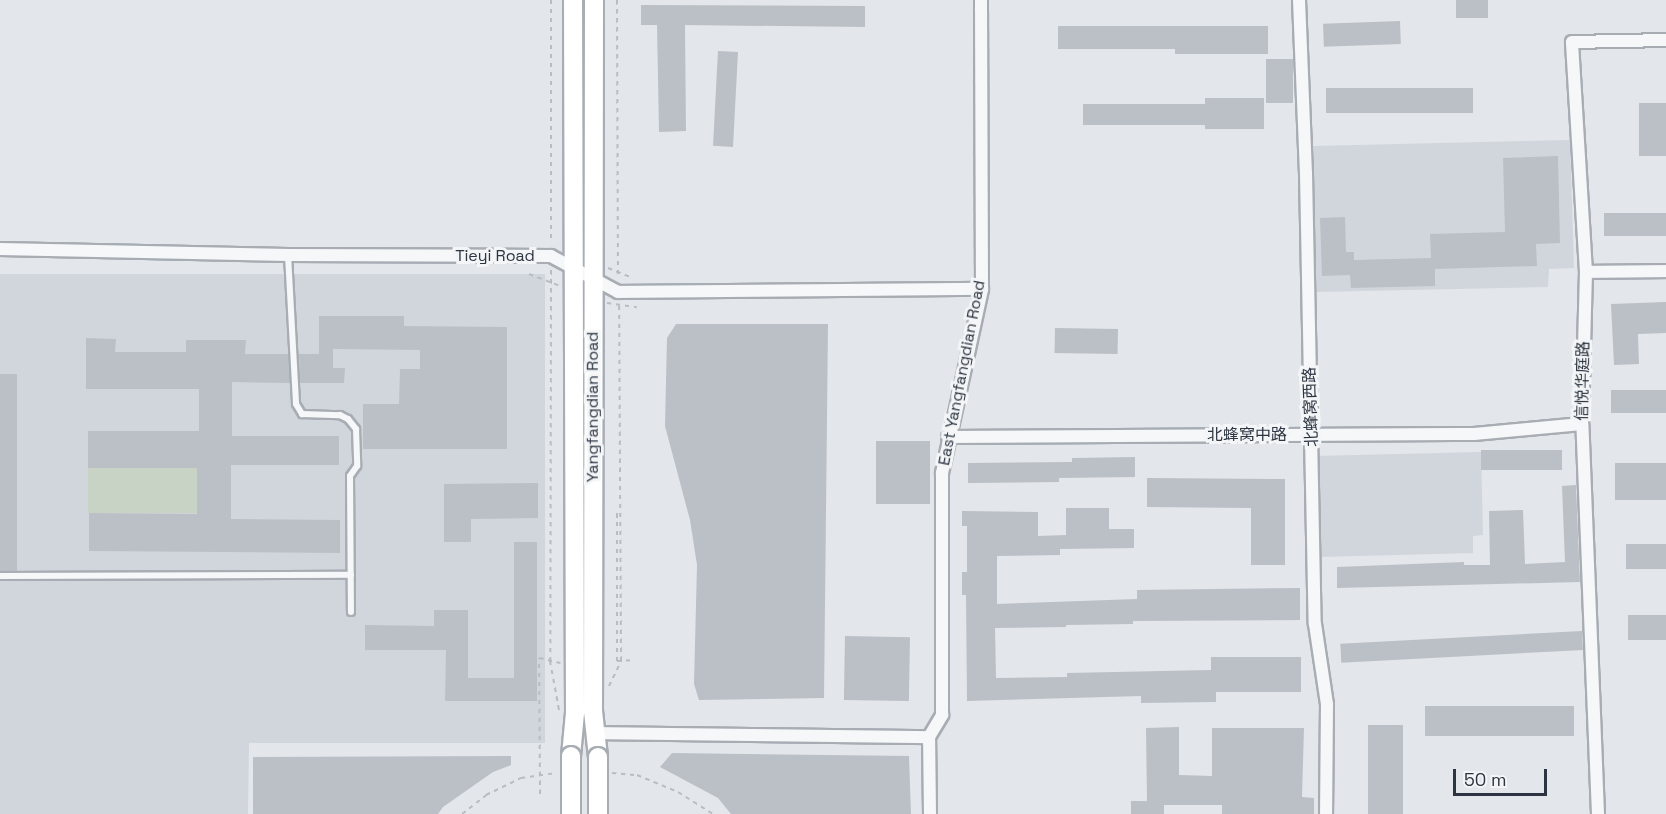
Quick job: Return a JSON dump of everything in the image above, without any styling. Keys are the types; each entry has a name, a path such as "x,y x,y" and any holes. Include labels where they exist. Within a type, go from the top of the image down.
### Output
{"main road":[{"name":"Yangfangdian Road","path":"571,814 570,756 574,713 573,0"},
{"name":"Yangfangdian Road","path":"594,0 596,733 601,765 598,814"}],"street":[{"name":"East Yangfangdian Road","path":"930,814 929,737 942,715 942,473 981,289 981,0"},
{"name":"北蜂窝西路","path":"1299,0 1306,173 1315,624 1327,704 1326,814"},
{"name":"信悦华庭路","path":"1598,814 1582,424 1586,272 1572,42 1666,40"},
{"name":"Tieyi Road","path":"0,249 288,255 551,256 618,292 981,289"},
{"path":"1586,272 1666,272"},
{"name":"北蜂窝中路","path":"948,437 1474,434 1582,424"},
{"path":"596,733 929,737"}],"lane":[{"path":"288,255 296,404 302,414 340,415 348,419 356,429 357,466 350,476 351,612"},
{"path":"0,576 351,575"}],"path":[{"path":"551,0 550,661 559,712"},
{"path":"607,690 621,661 617,0"},
{"path":"617,513 617,661 635,660"},
{"path":"540,794 539,658 550,661"},
{"path":"601,765 637,775 678,792 713,814"},
{"path":"462,814 486,795 520,778 539,773 560,773"}],"shaded area":[{"path":"1570,140 1574,268 1549,269 1548,287 1315,292 1313,146"},
{"path":"0,274 545,274 545,743 249,743 248,814 0,814"},
{"path":"1481,452 1483,535 1473,536 1473,553 1319,557 1316,456"}],"green space":[{"path":"88,468 197,468 197,513 88,513"}],"building":[{"path":"1456,0 1488,0 1488,18 1456,18"},
{"path":"641,5 865,6 865,27 685,25 686,131 659,132 657,25 641,25"},
{"path":"1400,21 1401,44 1324,47 1323,24"},
{"path":"1058,26 1268,26 1268,54 1175,54 1175,49 1058,49"},
{"path":"718,51 738,52 733,147 713,146"},
{"path":"1266,59 1293,59 1293,103 1266,103"},
{"path":"1326,88 1473,88 1473,113 1326,113"},
{"path":"1205,98 1264,98 1264,129 1205,129 1205,125 1083,125 1083,104 1205,104"},
{"path":"1639,103 1666,103 1666,156 1639,156"},
{"path":"1558,156 1560,243 1536,244 1537,266 1435,269 1435,286 1351,288 1350,275 1322,276 1320,218 1345,217 1346,252 1354,252 1354,260 1431,258 1430,234 1505,232 1503,158"},
{"path":"1604,213 1666,213 1666,236 1604,236"},
{"path":"1666,302 1666,333 1638,334 1639,364 1614,365 1611,304"},
{"path":"319,316 404,316 404,326 507,327 507,449 363,449 363,404 399,404 400,369 420,369 420,350 333,349 333,368 345,368 344,383 300,383 299,354 319,354"},
{"path":"676,324 828,324 824,698 699,700 694,684 697,565 690,520 665,426 667,338"},
{"path":"1055,328 1118,329 1118,354 1055,353"},
{"path":"86,338 116,339 115,352 186,352 186,340 246,340 245,354 288,354 290,383 232,382 232,436 339,436 339,465 231,465 231,519 340,520 340,553 89,551 89,513 197,514 197,468 88,468 88,431 199,431 199,389 86,389"},
{"path":"0,374 17,374 17,571 0,571"},
{"path":"1611,390 1666,390 1666,413 1611,413"},
{"path":"876,441 930,441 930,504 876,504"},
{"path":"1481,450 1562,450 1562,470 1481,470"},
{"path":"1135,457 1135,477 1059,478 1059,482 968,483 968,463 1072,462 1072,458"},
{"path":"1615,463 1666,463 1666,500 1615,500"},
{"path":"1147,478 1285,479 1285,565 1251,565 1251,508 1147,507"},
{"path":"538,483 538,518 471,519 471,542 444,542 444,484"},
{"path":"1576,485 1580,582 1337,588 1337,567 1464,562 1464,565 1490,565 1489,511 1523,510 1525,564 1565,562 1562,486"},
{"path":"1066,508 1109,508 1109,529 1134,529 1134,548 1060,549 1060,555 997,556 997,604 1137,599 1137,590 1300,588 1300,620 1133,621 1133,624 995,628 996,678 1067,677 1067,673 1211,670 1211,657 1301,657 1301,692 1216,692 1216,702 1141,703 1141,696 967,701 966,595 962,595 962,572 967,572 967,526 962,526 962,511 1038,512 1038,536 1066,535"},
{"path":"514,542 537,542 537,701 445,701 446,650 365,650 365,625 434,626 434,610 468,610 468,678 514,678"},
{"path":"1626,544 1666,544 1666,569 1626,569"},
{"path":"1628,615 1666,615 1666,640 1628,640"},
{"path":"1582,631 1583,650 1341,663 1340,644"},
{"path":"845,636 910,637 909,701 844,700"},
{"path":"1425,706 1574,706 1574,736 1425,736"},
{"path":"1368,725 1403,725 1403,814 1368,814"},
{"path":"1179,727 1179,775 1212,776 1212,728 1304,728 1302,797 1314,798 1314,814 1222,814 1222,805 1164,805 1164,814 1131,814 1131,801 1147,801 1146,728"},
{"path":"672,753 909,756 911,814 731,814 718,798 660,767"},
{"path":"511,756 511,765 493,772 443,807 438,814 253,814 253,757"}]}
